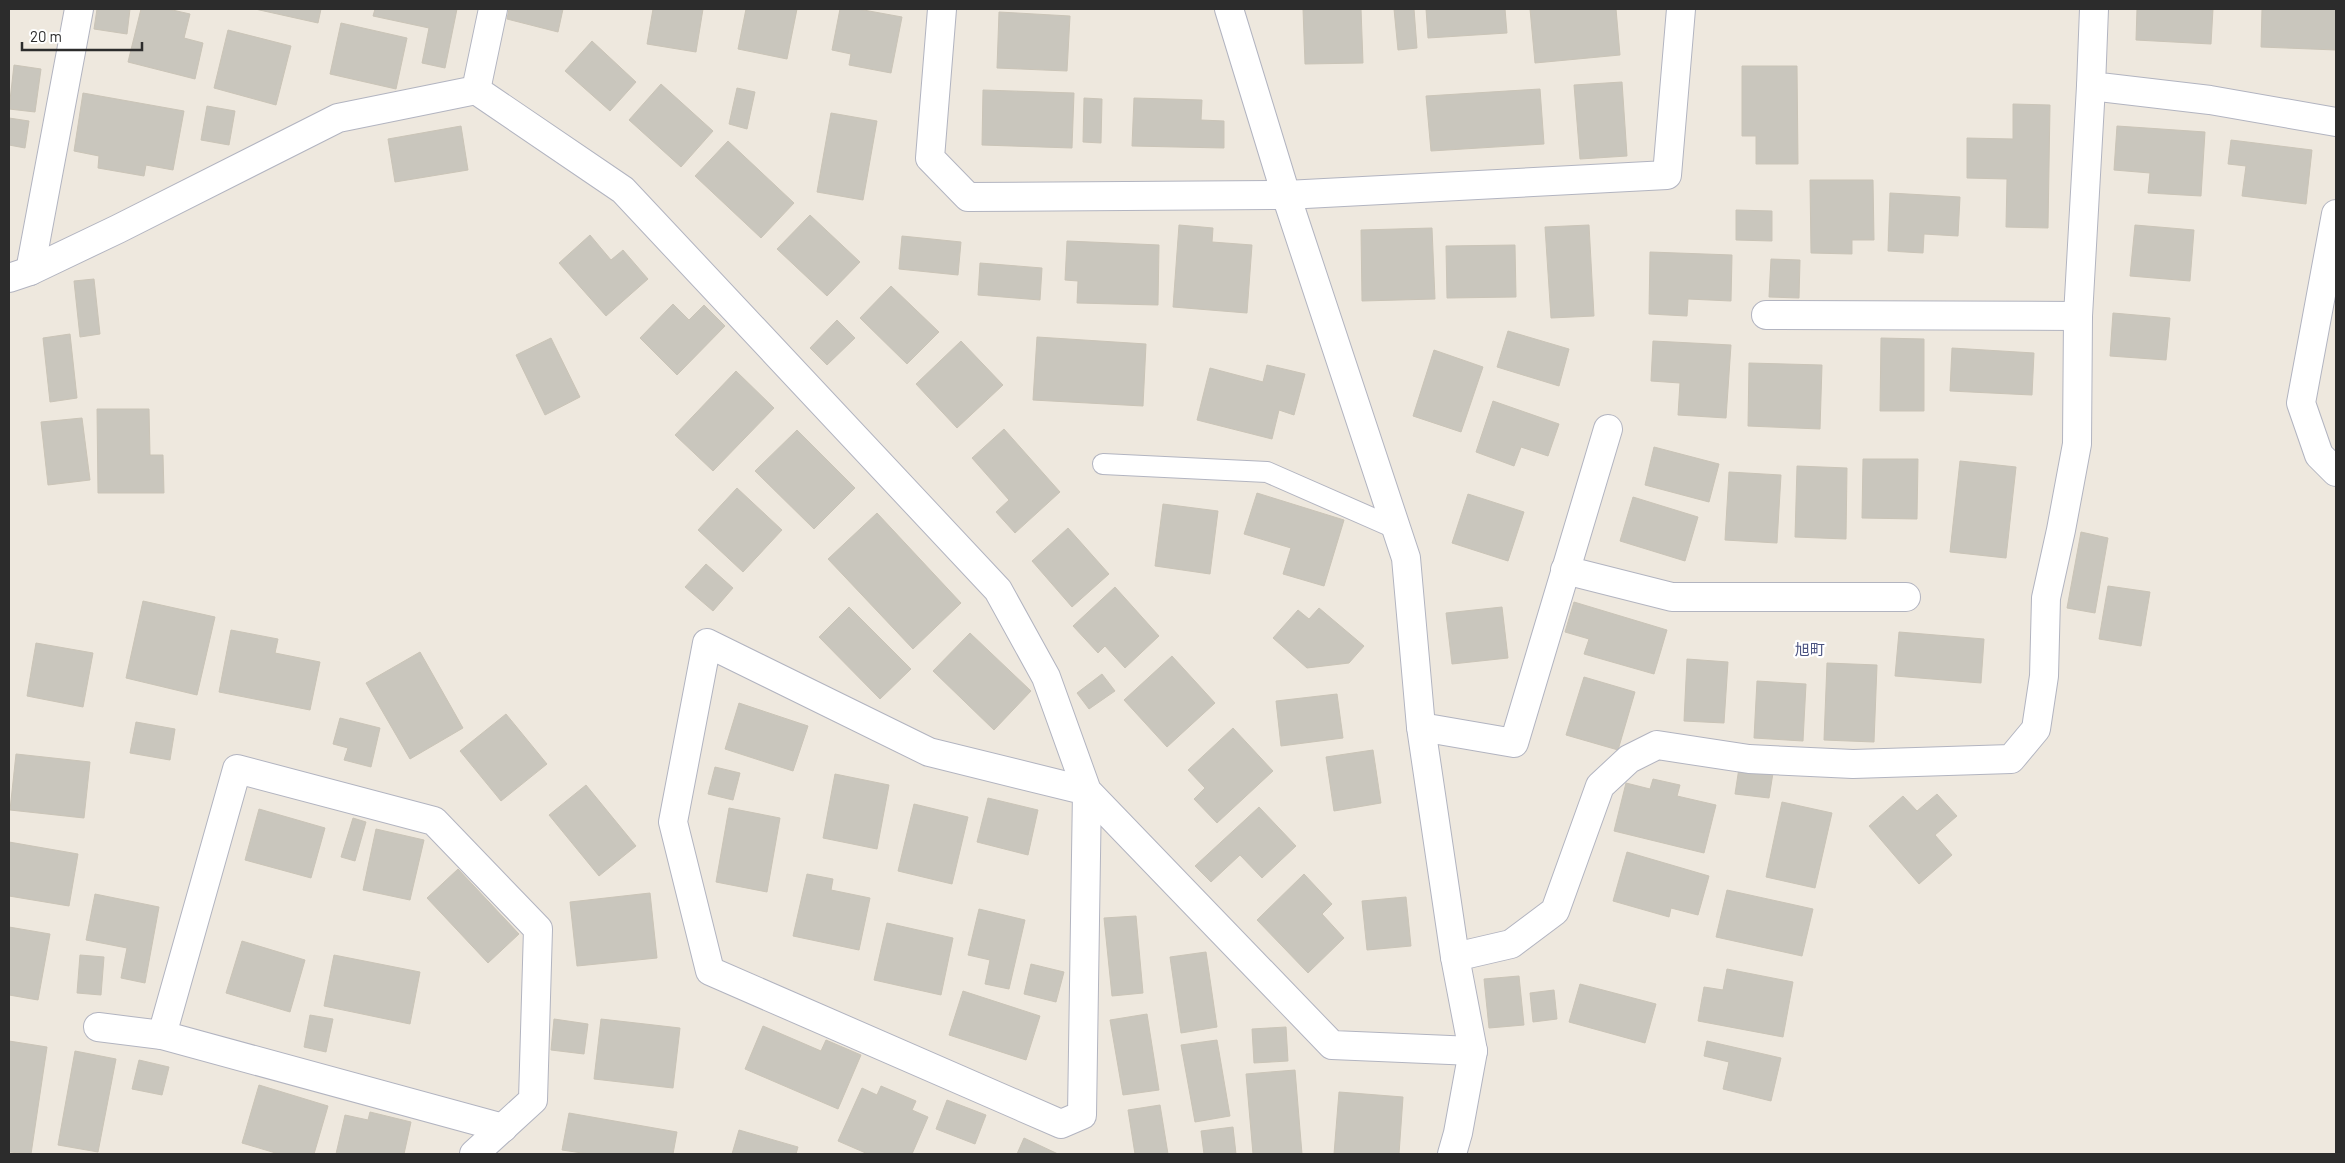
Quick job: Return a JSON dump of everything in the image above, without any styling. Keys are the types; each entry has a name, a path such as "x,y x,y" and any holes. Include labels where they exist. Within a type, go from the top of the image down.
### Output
{"street":[{"path":"19,274 79,9"},
{"path":"476,90 492,9"},
{"path":"942,9 930,158 968,197 1286,195 1667,175 1681,9"},
{"path":"1229,9 1286,195 1398,529 1406,558 1421,727 1456,957 1473,1051 1458,1133 1452,1154"},
{"path":"1456,957 1511,944 1555,911 1600,786 1629,759 1657,746 1749,759 1854,764 2010,759 2036,729 2044,676 2046,598 2077,444 2078,316 2092,86 2094,9"},
{"path":"2092,86 2210,100 2336,122"},
{"path":"19,274 118,229 338,118 476,90 623,190 998,590 1046,677 1086,791 1082,1115 1060,1124 710,971 673,822 707,643 929,752 1086,791 1332,1046 1473,1051"},
{"path":"2336,214 2301,402 2319,455 2336,472"},
{"path":"1766,315 2078,316"},
{"path":"1421,727 1514,743 1608,429"},
{"path":"1565,570 1672,597 1906,597"},
{"path":"162,1035 237,769 434,821 538,929 533,1100 474,1154"},
{"path":"98,1027 162,1035 503,1128"}],"lane":[{"path":"1103,464 1267,472 1398,529"}],"building":[{"path":"97,9 130,9 127,34 94,29"},
{"path":"141,9 168,9 190,14 184,38 203,43 195,79 128,62"},
{"path":"255,9 321,9 318,23"},
{"path":"375,9 457,9 445,68 422,63 429,28 373,16"},
{"path":"509,9 563,9 558,32 507,19"},
{"path":"653,9 703,9 696,52 647,44"},
{"path":"746,9 797,9 787,59 738,49"},
{"path":"840,9 858,9 902,17 891,73 849,65 851,54 832,50"},
{"path":"1303,9 1361,9 1363,63 1305,64"},
{"path":"1394,9 1414,9 1417,48 1398,50"},
{"path":"1426,9 1505,9 1507,33 1428,38"},
{"path":"1530,9 1616,9 1620,55 1535,63"},
{"path":"2137,9 2213,9 2211,44 2136,40"},
{"path":"2262,9 2336,9 2336,50 2261,47"},
{"path":"999,12 1070,16 1067,71 997,68"},
{"path":"341,23 407,38 396,89 330,74"},
{"path":"228,30 291,46 276,105 214,88"},
{"path":"592,41 636,82 610,111 565,71"},
{"path":"14,65 41,69 35,112 9,109"},
{"path":"1742,66 1797,66 1798,164 1756,164 1756,136 1742,136"},
{"path":"1622,82 1627,156 1580,159 1574,85"},
{"path":"661,84 713,131 681,167 629,120"},
{"path":"737,88 755,92 747,129 729,124"},
{"path":"1540,89 1544,144 1431,151 1426,96"},
{"path":"983,90 1074,93 1072,148 982,145"},
{"path":"83,93 184,111 173,170 146,165 144,176 98,168 99,156 74,151"},
{"path":"1084,98 1102,99 1101,143 1083,142"},
{"path":"1134,98 1202,100 1201,120 1224,121 1224,148 1132,146"},
{"path":"2013,104 2050,105 2048,228 2006,227 2007,179 1967,178 1967,138 2013,139"},
{"path":"207,106 235,111 229,145 201,140"},
{"path":"831,113 877,121 863,200 817,192"},
{"path":"9,118 29,121 25,148 9,145"},
{"path":"461,126 468,170 395,182 388,139"},
{"path":"2117,126 2205,132 2201,196 2148,193 2150,173 2114,170"},
{"path":"2231,140 2312,150 2306,204 2242,196 2246,166 2228,164"},
{"path":"728,141 794,203 761,238 695,176"},
{"path":"1810,180 1873,180 1874,240 1852,240 1852,254 1811,253"},
{"path":"1890,193 1960,197 1958,236 1924,234 1923,253 1888,251"},
{"path":"1736,210 1772,211 1772,241 1736,240"},
{"path":"810,215 860,262 827,296 777,249"},
{"path":"1179,225 1213,228 1212,242 1252,245 1247,313 1173,307"},
{"path":"1589,225 1594,316 1551,318 1545,227"},
{"path":"2135,225 2194,230 2190,281 2130,276"},
{"path":"1432,228 1435,299 1362,301 1361,230"},
{"path":"590,235 611,260 623,250 648,279 606,316 559,263"},
{"path":"902,236 961,242 958,275 899,269"},
{"path":"1067,241 1159,245 1158,305 1077,303 1078,281 1065,280"},
{"path":"1515,245 1516,297 1447,298 1446,246"},
{"path":"1650,252 1732,255 1731,301 1688,299 1687,316 1649,314"},
{"path":"1771,259 1800,260 1799,298 1769,297"},
{"path":"980,263 1042,268 1040,300 978,295"},
{"path":"94,279 100,334 80,337 74,281"},
{"path":"891,286 939,332 907,364 860,318"},
{"path":"673,304 689,320 704,305 725,326 677,375 640,338"},
{"path":"2113,313 2170,318 2166,360 2110,356"},
{"path":"837,320 855,338 827,365 810,348"},
{"path":"1508,331 1569,349 1559,386 1497,367"},
{"path":"70,334 77,398 50,402 43,338"},
{"path":"1037,337 1146,344 1143,406 1033,400"},
{"path":"551,338 580,397 545,415 516,355"},
{"path":"1881,338 1924,339 1924,411 1880,411"},
{"path":"961,341 1003,385 957,428 916,384"},
{"path":"1653,341 1731,345 1726,418 1678,415 1680,383 1651,381"},
{"path":"1952,348 2034,353 2032,395 1950,391"},
{"path":"1434,350 1483,367 1461,432 1413,416"},
{"path":"1749,363 1822,365 1820,429 1748,426"},
{"path":"1267,365 1305,374 1294,415 1279,410 1272,439 1197,420 1210,368 1263,382"},
{"path":"736,371 774,408 713,471 675,435"},
{"path":"1493,401 1559,424 1548,456 1521,447 1514,466 1476,452"},
{"path":"97,409 149,409 150,455 163,455 164,493 98,493"},
{"path":"82,418 90,480 48,485 41,422"},
{"path":"1004,429 1060,492 1015,533 996,512 1009,500 972,458"},
{"path":"797,430 855,488 814,529 755,471"},
{"path":"1654,447 1719,464 1709,502 1645,485"},
{"path":"1863,459 1918,459 1917,519 1862,518"},
{"path":"1960,461 2016,467 2006,558 1950,552"},
{"path":"1797,466 1847,468 1846,539 1795,537"},
{"path":"1729,472 1781,475 1777,543 1725,540"},
{"path":"737,488 782,530 743,572 698,530"},
{"path":"1257,493 1344,520 1324,586 1283,574 1291,548 1244,534"},
{"path":"1468,494 1524,512 1508,561 1452,543"},
{"path":"1633,497 1698,517 1685,561 1620,541"},
{"path":"1163,504 1218,511 1210,574 1155,566"},
{"path":"877,513 961,603 913,649 828,559"},
{"path":"1068,528 1109,574 1072,607 1032,561"},
{"path":"2081,532 2108,538 2095,613 2067,608"},
{"path":"706,564 733,588 713,611 685,587"},
{"path":"2108,586 2150,592 2141,646 2099,639"},
{"path":"1115,587 1159,636 1125,668 1105,646 1098,653 1073,626"},
{"path":"143,601 215,617 197,695 126,678"},
{"path":"1574,602 1667,630 1654,674 1584,654 1589,639 1565,632"},
{"path":"849,607 911,669 880,699 819,637"},
{"path":"1502,607 1508,658 1452,664 1446,613"},
{"path":"1319,608 1364,646 1349,663 1307,668 1273,638 1298,610 1309,619"},
{"path":"231,630 278,639 275,653 320,662 310,710 219,692"},
{"path":"1899,632 1984,639 1981,683 1895,676"},
{"path":"970,633 1031,691 994,730 933,671"},
{"path":"36,643 93,653 83,707 27,696"},
{"path":"420,652 463,728 410,759 366,683"},
{"path":"1172,656 1215,703 1167,747 1124,700"},
{"path":"1687,659 1728,662 1724,723 1684,721"},
{"path":"1827,663 1877,665 1874,742 1824,740"},
{"path":"1102,674 1115,691 1089,709 1077,693"},
{"path":"1584,677 1635,692 1618,750 1566,735"},
{"path":"1757,681 1806,684 1803,741 1754,738"},
{"path":"1337,694 1343,738 1281,746 1276,701"},
{"path":"739,703 808,726 793,771 725,749"},
{"path":"506,714 547,764 501,801 460,751"},
{"path":"340,718 380,728 371,767 344,760 348,748 333,744"},
{"path":"136,722 175,729 170,760 130,753"},
{"path":"1233,728 1273,771 1217,823 1194,799 1205,788 1188,770"},
{"path":"1373,750 1381,803 1334,811 1326,757"},
{"path":"16,754 90,762 84,818 10,810"},
{"path":"715,767 740,773 733,800 708,794"},
{"path":"1739,768 1773,773 1769,798 1735,794"},
{"path":"835,774 889,785 877,849 823,838"},
{"path":"1653,779 1680,785 1677,796 1716,805 1704,853 1614,831 1626,783 1650,789"},
{"path":"586,785 636,846 599,876 549,815"},
{"path":"1937,794 1957,816 1935,835 1952,855 1919,884 1869,826 1903,796 1917,811"},
{"path":"988,798 1038,810 1028,855 977,842"},
{"path":"1782,802 1832,813 1815,888 1766,877"},
{"path":"914,804 968,817 952,884 898,871"},
{"path":"1259,807 1296,846 1262,878 1240,855 1211,882 1195,866"},
{"path":"729,808 780,818 767,892 716,882"},
{"path":"259,809 325,828 311,878 245,860"},
{"path":"353,818 366,822 355,861 341,857"},
{"path":"376,829 424,840 410,900 363,890"},
{"path":"9,842 78,854 69,906 9,896"},
{"path":"1627,852 1709,876 1698,915 1671,908 1669,917 1613,901"},
{"path":"458,869 519,934 488,963 427,898"},
{"path":"807,874 833,879 831,890 870,898 859,950 793,936"},
{"path":"1304,874 1332,904 1322,914 1344,938 1308,973 1257,920"},
{"path":"1727,890 1813,909 1802,956 1716,937"},
{"path":"650,893 657,958 577,966 570,902"},
{"path":"95,894 159,907 145,983 121,978 127,948 86,940"},
{"path":"1406,897 1411,946 1367,950 1362,901"},
{"path":"979,909 1025,920 1009,989 985,984 990,960 968,955"},
{"path":"1136,916 1143,993 1112,996 1104,918"},
{"path":"887,923 953,938 941,995 874,980"},
{"path":"9,927 50,934 38,1000 9,995"},
{"path":"242,941 305,960 290,1012 226,993"},
{"path":"1206,952 1217,1027 1181,1033 1170,957"},
{"path":"80,955 104,957 101,995 77,993"},
{"path":"334,955 420,972 410,1024 324,1006"},
{"path":"1031,964 1064,972 1056,1002 1024,994"},
{"path":"1727,969 1793,982 1783,1037 1698,1021 1704,987 1723,990"},
{"path":"1519,976 1524,1025 1489,1028 1484,979"},
{"path":"1580,984 1656,1004 1645,1043 1569,1022"},
{"path":"1554,990 1557,1019 1533,1022 1530,993"},
{"path":"963,991 1040,1016 1026,1060 949,1035"},
{"path":"1147,1014 1159,1090 1123,1095 1110,1020"},
{"path":"310,1015 333,1019 326,1052 304,1047"},
{"path":"554,1019 588,1024 584,1054 551,1050"},
{"path":"601,1019 680,1028 673,1088 594,1079"},
{"path":"763,1026 821,1051 826,1040 861,1055 838,1109 745,1069"},
{"path":"1286,1027 1288,1061 1254,1063 1252,1029"},
{"path":"1217,1040 1230,1116 1195,1122 1181,1045"},
{"path":"9,1041 47,1047 31,1154 9,1152"},
{"path":"1707,1041 1781,1058 1771,1101 1723,1089 1729,1062 1704,1056"},
{"path":"75,1051 116,1059 98,1152 58,1145"},
{"path":"139,1060 169,1067 162,1095 132,1089"},
{"path":"1295,1070 1302,1154 1253,1154 1246,1074"},
{"path":"259,1085 328,1106 314,1154 279,1154 242,1143"},
{"path":"881,1086 916,1101 912,1110 928,1117 912,1154 868,1154 838,1141 862,1088 877,1095"},
{"path":"1339,1092 1403,1097 1399,1154 1334,1154"},
{"path":"947,1100 986,1115 975,1144 936,1129"},
{"path":"1160,1105 1168,1154 1135,1154 1128,1110"},
{"path":"370,1112 411,1122 404,1154 336,1154 345,1115 368,1120"},
{"path":"569,1113 677,1132 673,1154 589,1154 562,1150"},
{"path":"1233,1127 1236,1154 1204,1154 1201,1131"},
{"path":"739,1130 798,1147 796,1154 732,1154"},
{"path":"1024,1138 1058,1154 1017,1154"}],"district":[{"name":"旭町","path":"1810,649"}]}
